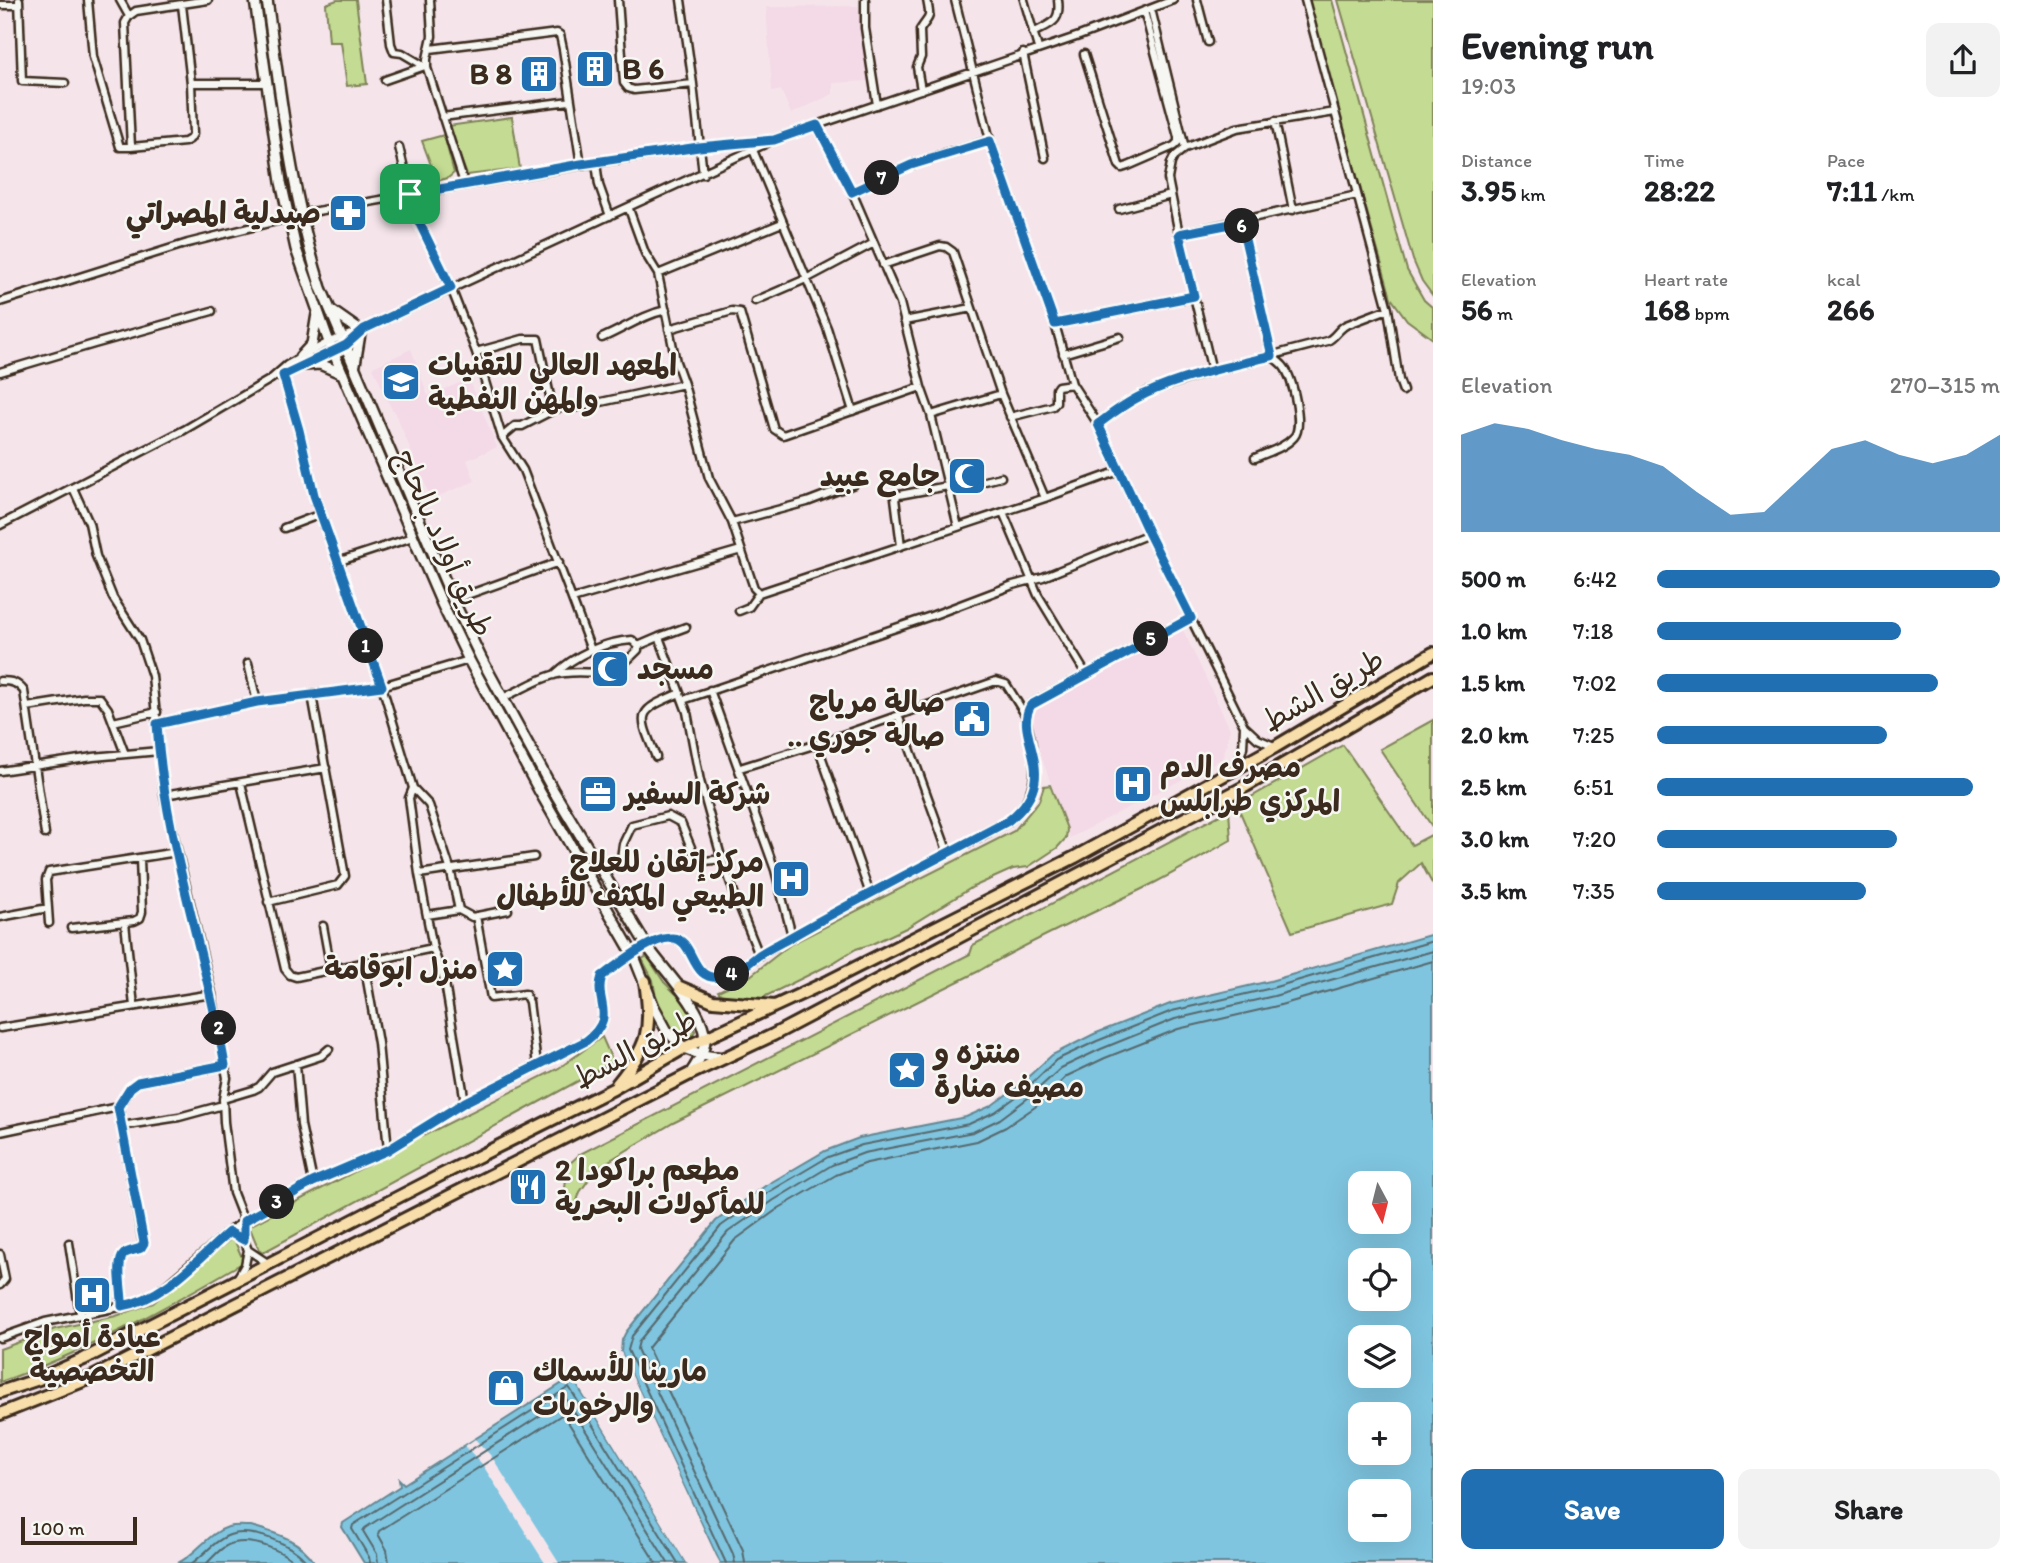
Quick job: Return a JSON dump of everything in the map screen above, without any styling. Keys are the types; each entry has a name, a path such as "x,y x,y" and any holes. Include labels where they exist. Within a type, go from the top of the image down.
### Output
{"highway":[{"name":"طريق الشط","path":"0,1392 39,1379 83,1359 613,1089 684,1048 778,1006 1075,857 1275,747 1433,653"},
{"name":"طريق الشط","path":"0,1414 93,1377 725,1058 1246,786 1433,677"},
{"path":"613,1089 634,1063 646,1038 649,1016 645,981"},
{"path":"680,987 713,1002 778,1006"}],"main road":[{"name":"طريق أولاد بالحاج","path":"255,0 266,83 296,249 330,346 442,604 540,792 634,954 663,1024 675,1041 684,1048 702,1055 725,1058"},
{"name":"طريق أولاد بالحاج","path":"267,0 300,214 308,248 330,310 453,600 502,698 553,790 647,946 697,1013 705,1038"},
{"path":"330,310 361,331 355,364"},
{"path":"317,312 312,344 303,361 320,364 343,374"},
{"path":"690,1074 702,1055 705,1038"}],"street":[{"path":"88,0 93,57 120,147 185,142 193,134 191,83 182,5"},
{"path":"120,0 129,16"},
{"path":"131,147 125,23 136,11 208,0"},
{"path":"386,0 393,50 425,66"},
{"path":"430,0 432,36 425,66 464,183"},
{"path":"618,0 626,86 634,90 693,84"},
{"path":"681,0 703,174"},
{"path":"865,0 865,28 877,105"},
{"path":"921,90 917,66 921,57 920,30 930,15 926,0"},
{"path":"955,0 990,141 1055,324 1072,384 1098,424 1244,726 1258,739 1275,747"},
{"path":"1024,0 1038,48"},
{"path":"1033,33 1055,22 1059,11 1058,0"},
{"path":"0,525 184,430 330,346 774,140 1173,0"},
{"path":"1198,0 1208,42"},
{"path":"1304,0 1388,309 1399,380 1404,391"},
{"path":"0,5 19,2 22,82 65,83"},
{"path":"1084,54 1119,165 1122,168 1128,166 1174,146 1178,142 1178,136 1148,10"},
{"path":"1148,10 1185,148"},
{"path":"430,49 557,33 562,42 581,164"},
{"path":"1023,53 1045,158"},
{"path":"385,80 425,66"},
{"path":"191,83 266,83"},
{"path":"442,117 570,101"},
{"path":"1212,371 1171,195 1168,179 1171,163 1185,148 1237,128 1335,112"},
{"path":"1275,121 1293,210"},
{"path":"817,125 852,192 900,303 958,527"},
{"path":"300,214 581,164 699,147 774,140"},
{"path":"852,192 911,165 990,141"},
{"path":"399,147 408,195 451,288 476,352 502,436 523,470 591,650"},
{"path":"753,150 827,328 853,411"},
{"path":"596,163 602,195 610,216"},
{"path":"1119,209 1171,195"},
{"path":"1179,234 1357,195"},
{"path":"629,208 645,253 658,274 677,362 709,478 732,522 754,589 759,593"},
{"path":"0,302 188,243 289,218"},
{"path":"1241,222 1272,356 1284,367 1291,380 1299,424 1297,435 1286,444 1255,458"},
{"path":"658,274 782,223"},
{"path":"755,300 806,278 874,243"},
{"path":"883,265 937,247 946,247 953,252 1001,394 1045,498"},
{"path":"1055,324 1194,296"},
{"path":"904,321 972,308"},
{"path":"1098,424 1147,392 1212,371 1332,339 1340,328 1388,309"},
{"path":"602,338 627,328 646,314 666,310"},
{"path":"0,372 212,311"},
{"path":"669,329 732,311 740,312 774,429 779,434 787,435 921,387"},
{"path":"1063,354 1119,337"},
{"path":"476,352 523,339 538,339 551,401 557,408"},
{"path":"271,379 283,375 303,361"},
{"path":"283,375 314,495 382,686 413,788 429,805 450,868 459,910 469,917 508,910"},
{"path":"502,436 515,426 522,426 557,408 578,407 684,384"},
{"path":"1010,416 1053,406 1058,386 1072,384"},
{"path":"931,415 1001,394"},
{"path":"739,611 750,607 759,593 1119,471"},
{"path":"901,547 894,503 899,495 1001,477"},
{"path":"732,522 807,502 854,484"},
{"path":"73,488 89,523 96,556 113,598 140,640 152,676 164,795 212,994 225,1065 227,1078 223,1102 233,1193 244,1221 244,1240 248,1250 261,1261 270,1264"},
{"path":"1003,512 1031,580 1086,674"},
{"path":"284,528 321,514"},
{"path":"656,757 644,726 645,713 650,706 710,690 1031,580 1149,534"},
{"path":"337,562 413,537"},
{"path":"572,599 741,550"},
{"path":"453,600 559,562"},
{"path":"1026,716 1034,702 1191,618"},
{"path":"638,646 686,627"},
{"path":"659,637 682,697 695,743 700,781 722,859 759,955"},
{"path":"502,698 554,675 591,650 619,641 632,640 638,646"},
{"path":"554,675 610,671 623,665 638,650 638,646"},
{"path":"157,724 257,702 382,686 469,660"},
{"path":"248,663 257,702"},
{"path":"0,681 11,681 24,691 45,834"},
{"path":"0,1338 45,1322 134,1304 156,1294 244,1221 313,1182 388,1150 465,1102 594,1035 603,1017 600,979 647,946 668,938 680,940 705,974 715,977 737,972 759,955 792,936 1008,821 1028,800 1034,785 1036,768 1026,716 1009,687 1000,681 740,768"},
{"path":"710,690 775,870 792,936"},
{"path":"268,902 338,885 343,881 345,870 312,695"},
{"path":"27,707 94,697 103,701 125,754"},
{"path":"113,722 157,712"},
{"path":"898,715 948,853"},
{"path":"1236,769 1244,726"},
{"path":"817,744 870,894"},
{"path":"0,771 159,751"},
{"path":"164,795 326,768"},
{"path":"241,783 285,969 290,975 296,978 433,948"},
{"path":"413,788 409,798 419,874 433,948 445,982 465,1102"},
{"path":"603,873 621,858 623,844 632,824 668,816 681,823 697,862 722,859"},
{"path":"49,922 46,880 49,872 177,852"},
{"path":"419,874 534,857"},
{"path":"72,928 137,920 141,915 140,859"},
{"path":"0,917 48,908"},
{"path":"428,915 459,910"},
{"path":"476,916 491,998 526,994 537,1065"},
{"path":"125,922 134,1006"},
{"path":"323,926 331,970"},
{"path":"364,963 378,1043 388,1150"},
{"path":"0,1028 212,994"},
{"path":"121,1126 179,1117 223,1102 259,1087 272,1072 321,1056 328,1049"},
{"path":"296,1064 301,1125 313,1182"},
{"path":"122,1306 119,1267 121,1258 126,1252 141,1248 144,1243 118,1107 130,1088 138,1082 225,1065"},
{"path":"0,1132 118,1107"},
{"path":"229,1232 244,1240"},
{"path":"69,1243 80,1314"},
{"path":"232,1283 242,1272 248,1250"},
{"path":"0,1254 5,1279 0,1285"}],"shaded area":[{"path":"858,6 869,81 833,83 833,94 791,114 781,90 772,92 766,7"},
{"path":"411,349 428,396 469,379 497,447 467,460 475,481 431,499 373,367"},
{"path":"1183,630 1230,729 1223,758 1070,838 1032,730 1036,705"}],"green space":[{"path":"337,0 356,0 367,84 347,86 341,42 329,42 326,4"},
{"path":"1308,0 1332,0 1407,270 1424,300 1433,308 1433,339 1407,320 1391,298"},
{"path":"1338,0 1433,0 1433,296 1422,281 1413,260"},
{"path":"512,117 520,169 467,175 448,126"},
{"path":"444,135 454,173 437,181 422,141"},
{"path":"1433,720 1433,828 1380,749"},
{"path":"1343,745 1412,845 1433,834 1433,885 1421,863 1399,883 1392,904 1292,932 1237,805"},
{"path":"1050,785 1067,829 1066,838 1057,848 1028,867 1013,869 973,887 906,928 856,949 762,998 723,997 718,991 749,977 791,944 1014,831 1039,801 1044,786"},
{"path":"1229,810 1231,840 1156,882 673,1123 597,1168 580,1192 576,1204 564,1201 567,1166 580,1154 970,954 973,945"},
{"path":"647,956 664,982 687,1005 695,1031 692,1036 681,1039 658,1011 653,980 642,959"},
{"path":"602,1037 613,1062 262,1253 259,1250 249,1226 381,1158 380,1156 421,1134 423,1136 559,1068"},
{"path":"233,1237 244,1262 95,1343 0,1382 0,1349 55,1329 116,1316 153,1303"}],"water":[{"path":"1433,934 1433,1563 720,1563 621,1352 626,1332 716,1221 765,1186 825,1151 859,1138 966,1117 991,1106 1052,1055 1094,1034 1170,1004 1270,981"},
{"path":"572,1377 686,1563 364,1563 342,1527 343,1523 400,1486 399,1479 404,1484"},
{"path":"234,1526 251,1526 295,1543 303,1548 315,1563 178,1563 221,1530"}],"pier":[{"path":"621,1352 720,1563 716,1563 712,1557 618,1354"},
{"path":"577,1377 690,1563 686,1563 574,1379"},
{"path":"475,1439 492,1457 559,1563 545,1563 482,1464 465,1446"}],"place":[{"name":"B 6","path":"595,69"},
{"name":"B 8","path":"539,74"},
{"name":"صيدلية المصراتي","path":"348,213"},
{"name":"المعهد العالي للتقنيات والمهن النفطية","path":"401,382"},
{"name":"جامع عبيد","path":"967,476"},
{"name":"مسجد","path":"610,669"},
{"name":"صالة مرياج .. صالة جوري","path":"972,719"},
{"name":"مصرف الدم المركزي طرابلس","path":"1133,784"},
{"name":"شركة السفير","path":"598,794"},
{"name":"مركز إتقان للعلاج الطبيعي المكثف للأطفال","path":"791,879"},
{"name":"منزل ابوقامة","path":"505,969"},
{"name":"منتزه و مصيف منارة","path":"907,1070"},
{"name":"مطعم براكودا 2 للمأكولات البحرية","path":"528,1187"},
{"name":"عيادة أمواج التخصصية","path":"92,1295"},
{"name":"مارينا للأسماك والرخويات","path":"506,1388"}],"route":[{"path":"817,125 852,192 911,165 990,141 1055,324 1194,296 1179,234 1241,222 1272,356 1212,371 1147,392 1098,424 1191,618 1031,705 1026,720 1035,759 1034,785 1028,800 1016,815 792,936 759,955 737,972 720,977 705,974 676,938 668,938 647,946 600,979 603,1017 600,1027 586,1041 465,1102 388,1150 313,1182 268,1207 244,1221 244,1240 229,1232 156,1294 134,1304 122,1306 119,1267 122,1255 141,1248 144,1243 118,1107 124,1095 138,1082 225,1065 212,994 164,795 157,724 257,702 382,686 314,495 283,375 346,345 364,329 451,288 406,195 410,194 581,164 699,147 774,140 817,125"}]}
